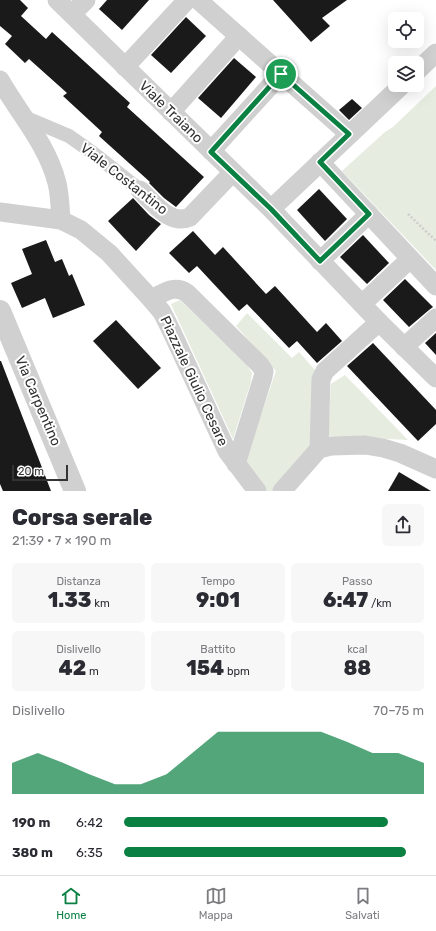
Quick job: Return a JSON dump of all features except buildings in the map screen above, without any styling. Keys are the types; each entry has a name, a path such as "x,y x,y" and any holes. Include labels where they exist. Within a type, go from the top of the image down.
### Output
{"street":[{"name":"Viale Traiano","path":"57,0 271,209 379,322 436,378"},
{"path":"72,14 86,0"},
{"path":"125,67 187,0"},
{"path":"198,0 349,134"},
{"path":"172,112 239,36"},
{"path":"424,64 436,53"},
{"path":"211,152 281,74"},
{"path":"0,80 48,158 57,184 61,220"},
{"path":"271,209 394,92"},
{"name":"Viale Costantino","path":"24,117 69,136 140,190 163,212 174,218 184,220 190,217 233,172"},
{"path":"320,162 436,286"},
{"name":"Piazzale Giulio Cesare","path":"0,212 61,220 81,230 109,253 162,312 227,451 257,491"},
{"path":"320,261 369,214"},
{"path":"362,304 410,259"},
{"name":"Piazzale Giulio Cesare","path":"151,299 173,289 181,289 187,293 260,365 264,371 236,464"},
{"name":"Via Carpentino","path":"1,318 75,491"},
{"path":"404,347 436,318"},
{"path":"319,449 321,379 325,371 379,322"},
{"path":"282,491 319,449 331,446 365,445 382,448 400,453 436,469"}],"path":[{"path":"408,214 436,242"}],"shaded area":[{"path":"436,86 436,270 342,171 385,132 393,127"},
{"path":"180,300 247,365 252,373 251,382 233,439 171,304"},
{"path":"247,313 292,358 299,352 315,370 314,448 272,491 267,491 245,462 276,371 236,326"},
{"path":"345,375 408,440 328,436 331,384"}],"route":[{"path":"281,74 349,134 320,162 369,214 320,261 271,209 211,152 281,74"}]}
